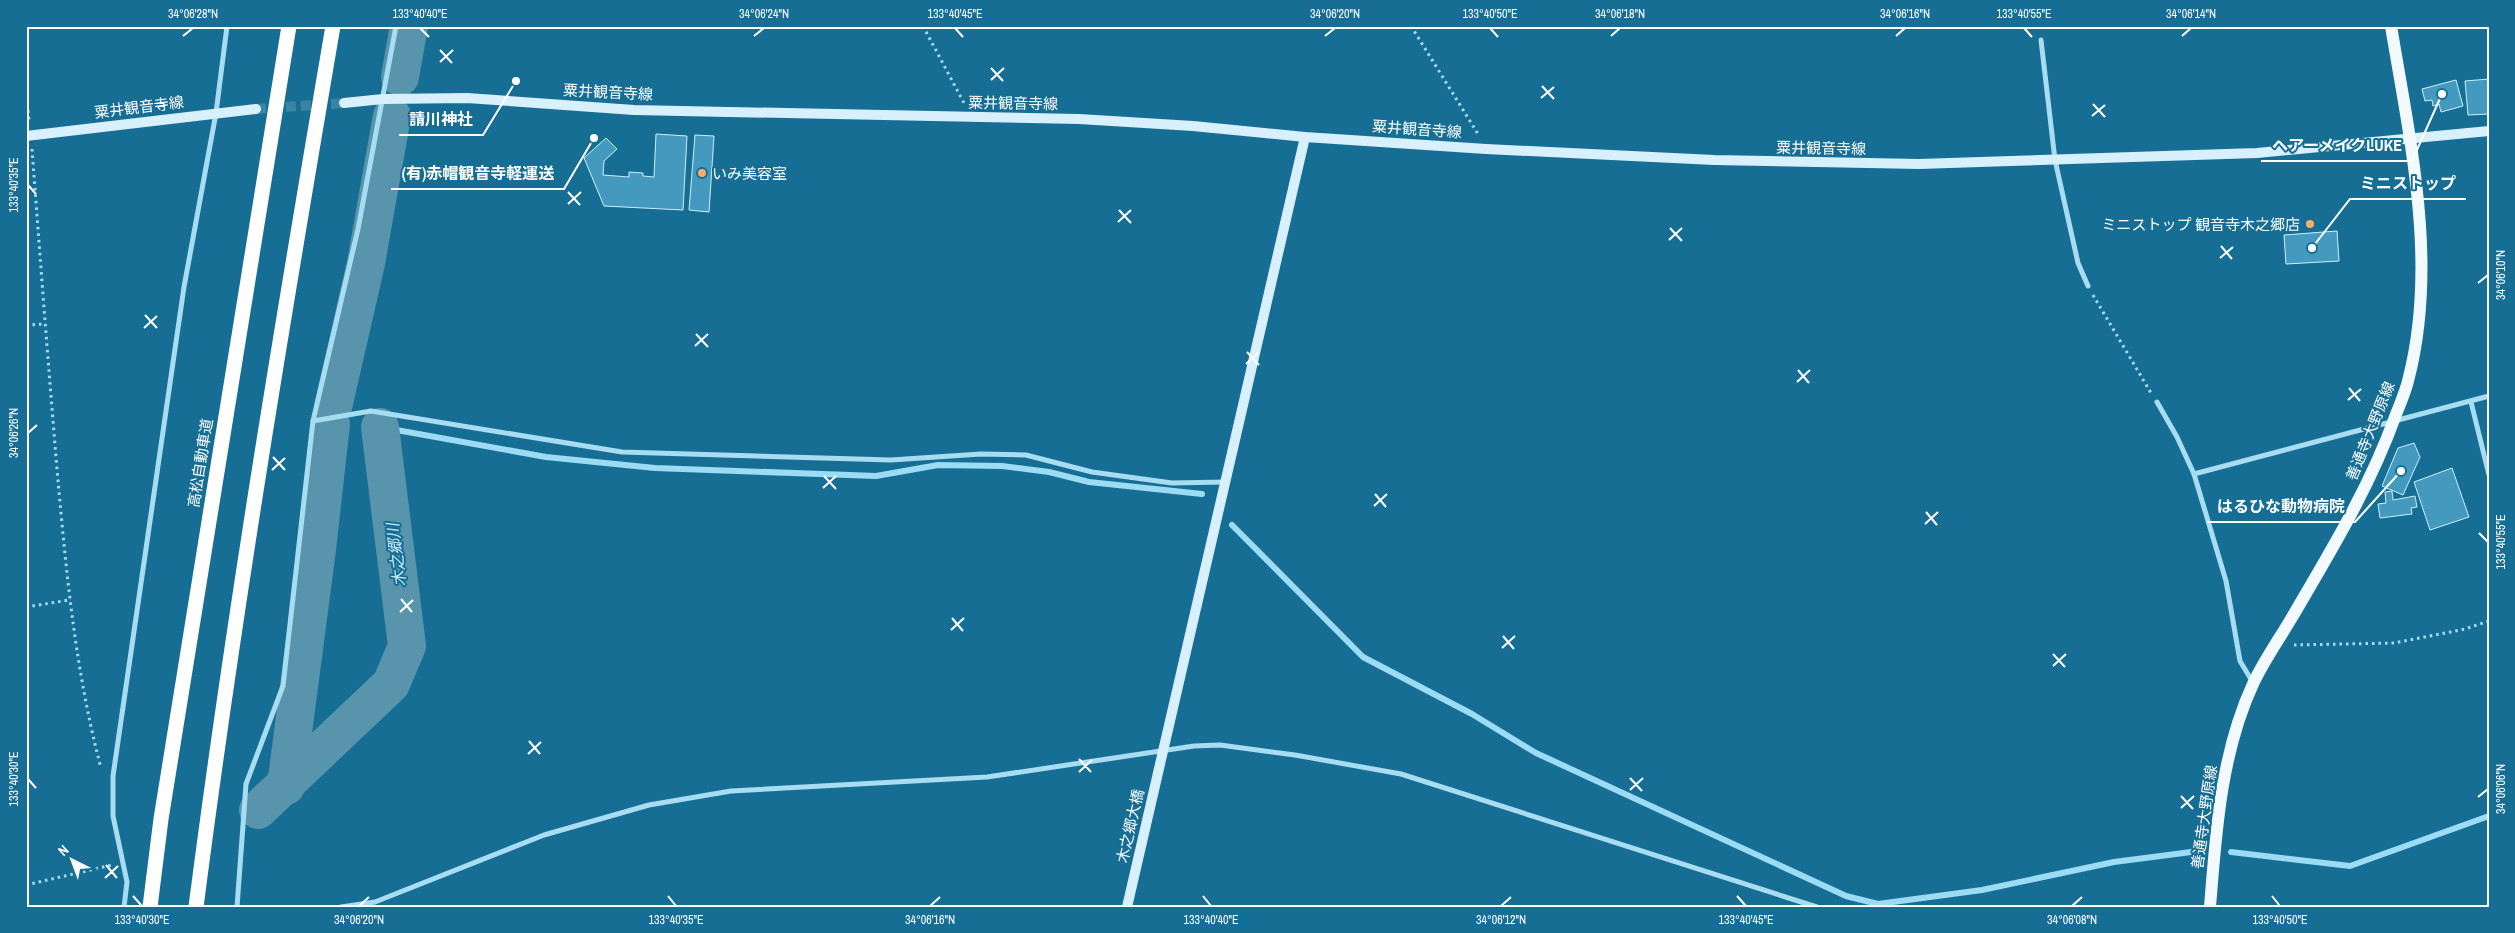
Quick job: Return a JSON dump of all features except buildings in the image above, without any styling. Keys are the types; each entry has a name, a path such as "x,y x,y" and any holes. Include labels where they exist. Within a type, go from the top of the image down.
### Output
{"highway":[{"name":"高松自動車道","path":"150,907 161,819 289,26"},
{"path":"196,907 211,791 272,384 333,26"}],"main road":[{"name":"善通寺大野原線","path":"2210,907 2222,788 2237,724 2254,683 2350,518 2376,468 2409,378 2420,307 2420,237 2410,137 2391,26"},
{"name":"粟井観音寺線","path":"344,103 383,99 467,98 634,110 972,117 1194,126 1305,137 1486,149 1786,162 1920,164 2257,153 2489,131"},
{"name":"粟井観音寺線","path":"29,136 256,109"},
{"name":"木之郷大橋","path":"1127,907 1305,137"}],"street":[{"path":"124,907 127,882 113,816 113,776 184,287 216,113 227,26"},
{"path":"237,907 246,784 283,686 312,421 358,229 396,26"},
{"path":"2041,40 2055,160 2078,264 2088,286"},
{"path":"2194,474 2393,423 2489,396"},
{"path":"2157,402 2177,437 2194,474 2226,581 2240,661 2254,683"},
{"path":"2471,402 2489,475"},
{"path":"312,421 371,412 622,452 892,460 981,454 1026,455 1092,472 1172,483 1225,482"},
{"path":"341,907 374,902 544,835 649,805 732,790 987,777 1194,746 1220,745 1295,755 1401,774 1817,907"}],"path":[{"path":"923,26 972,117"},
{"path":"1411,26 1486,149"},
{"path":"26,91 44,324 69,600 92,737 102,772"},
{"path":"2088,286 2157,402"},
{"path":"26,325 44,324"},
{"path":"26,607 69,600"},
{"path":"2275,646 2394,643 2464,629 2489,621"},
{"path":"26,885 122,863"}],"waterway":[{"name":"木之郷川","path":"400,77 409,26"},
{"name":"木之郷川","path":"333,407 366,263 392,116"},
{"name":"木之郷川","path":"286,786 317,549 331,424"},
{"path":"380,427 546,457 655,468 876,476 938,465 1002,466 1049,472 1089,482 1202,494"},
{"name":"木之郷川","path":"258,810 391,684 407,646 380,427"},
{"path":"1232,525 1363,657 1472,714 1536,753 1846,896 1878,904 1982,890 2114,862 2199,851"},
{"path":"2231,852 2350,866 2489,816"}],"tunnel":[{"path":"256,109 344,103"}],"place":[{"name":"請川神社","path":"516,81"},
{"name":"ヘアーメイクLUKE","path":"2442,94"},
{"name":"(有)赤帽観音寺軽運送","path":"594,138"},
{"name":"いみ美容室","path":"702,173"},
{"name":"ミニストップ 観音寺木之郷店","path":"2310,224"},
{"name":"ミニストップ","path":"2312,248"},
{"name":"はるひな動物病院","path":"2401,471"}]}
